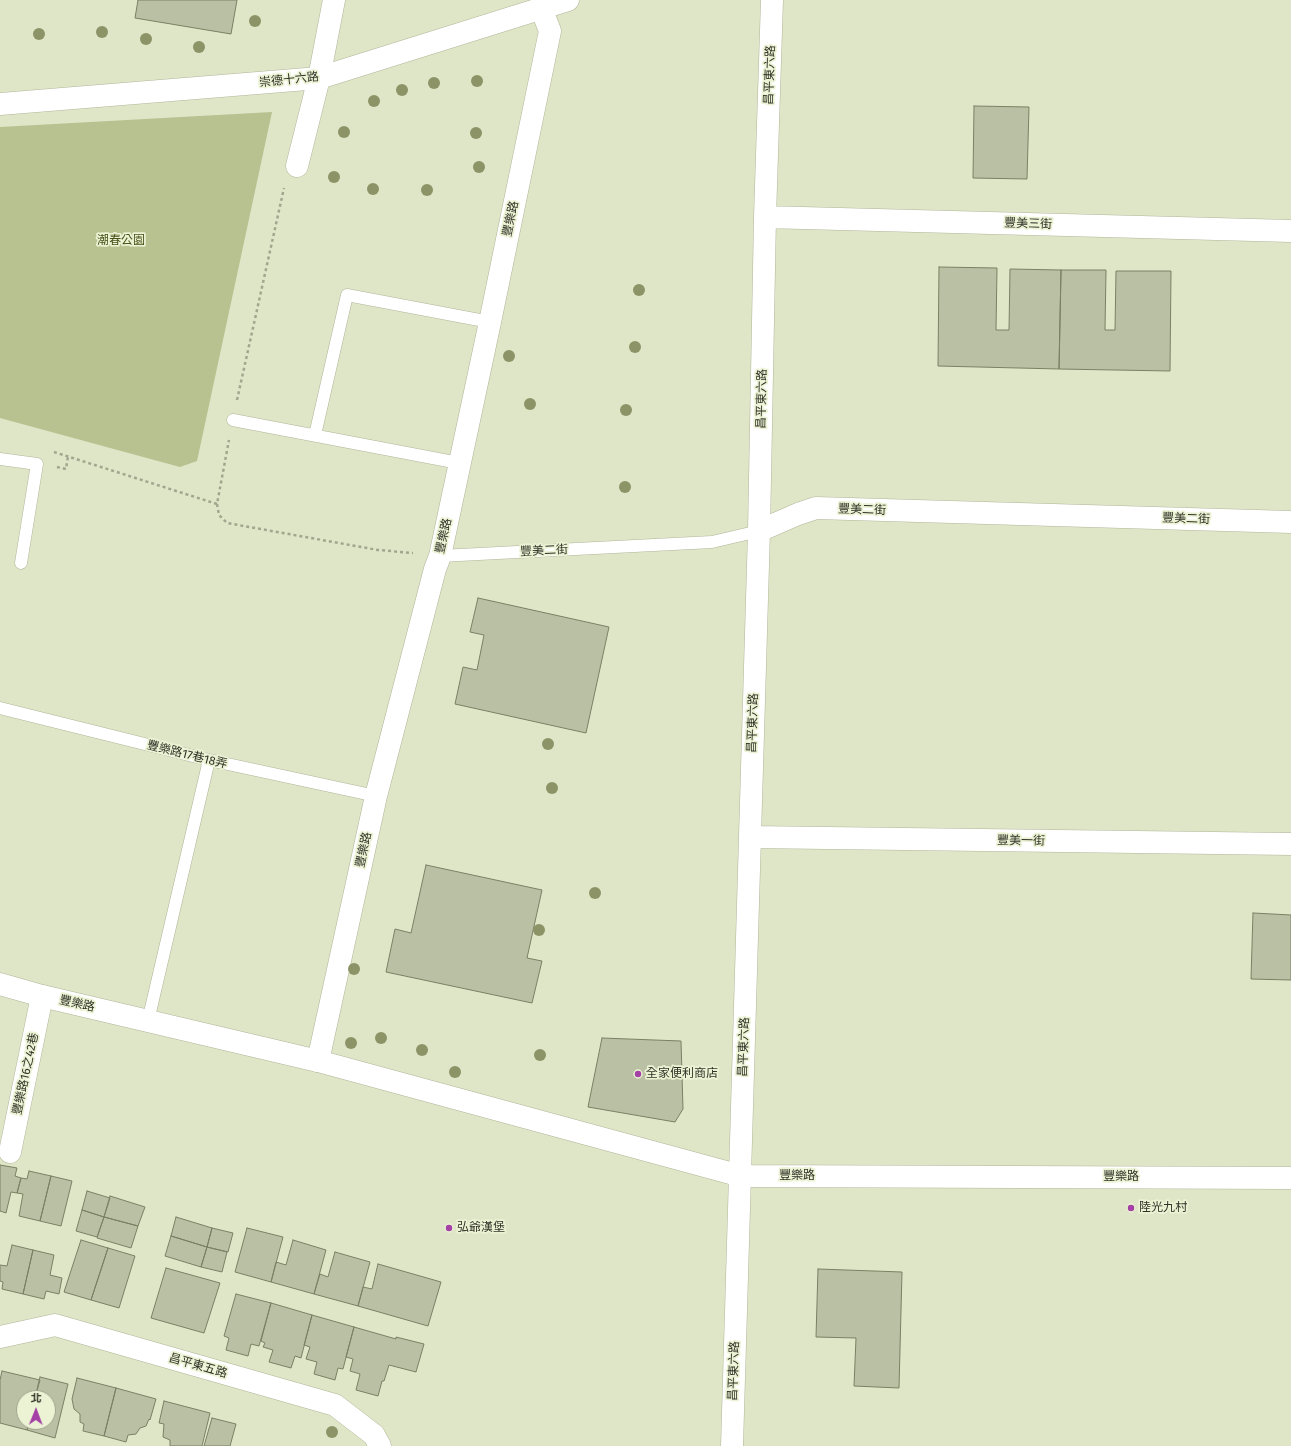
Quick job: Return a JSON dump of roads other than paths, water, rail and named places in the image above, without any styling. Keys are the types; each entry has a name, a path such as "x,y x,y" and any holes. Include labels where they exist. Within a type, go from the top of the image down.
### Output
{"street":[{"path":"297,166 319,78 334,0"},
{"name":"崇德十六路","path":"0,104 319,78 568,0"},
{"name":"昌平東六路","path":"732,1446 759,531 765,217 772,0"},
{"name":"豐樂路","path":"318,1061 376,796 434,569 440,556 490,322 550,32 542,8"},
{"name":"豐美三街","path":"765,217 1291,231"},
{"name":"豐美二街","path":"759,531 816,508 1291,522"},
{"name":"豐美一街","path":"750,837 1291,844"},
{"name":"豐樂路","path":"0,984 42,996 318,1061 741,1176 1291,1178"},
{"name":"豐樂路16之42巷","path":"10,1152 42,996"},
{"name":"昌平東五路","path":"0,1337 55,1325 335,1405 374,1435 380,1446"}],"lane":[{"path":"315,435 346,295 490,322"},
{"path":"233,420 459,463"},
{"path":"0,459 37,464 21,563"},
{"name":"豐美二街","path":"440,556 712,542 759,531"},
{"name":"豐樂路17巷18弄","path":"0,708 209,760 376,796"},
{"path":"148,1021 209,760"}],"place":[{"name":"全家便利商店","path":"638,1074"},
{"name":"陸光九村","path":"1131,1208"},
{"name":"弘爺漢堡","path":"449,1228"}],"park label":[{"name":"潮春公園","path":"121,241"}]}
